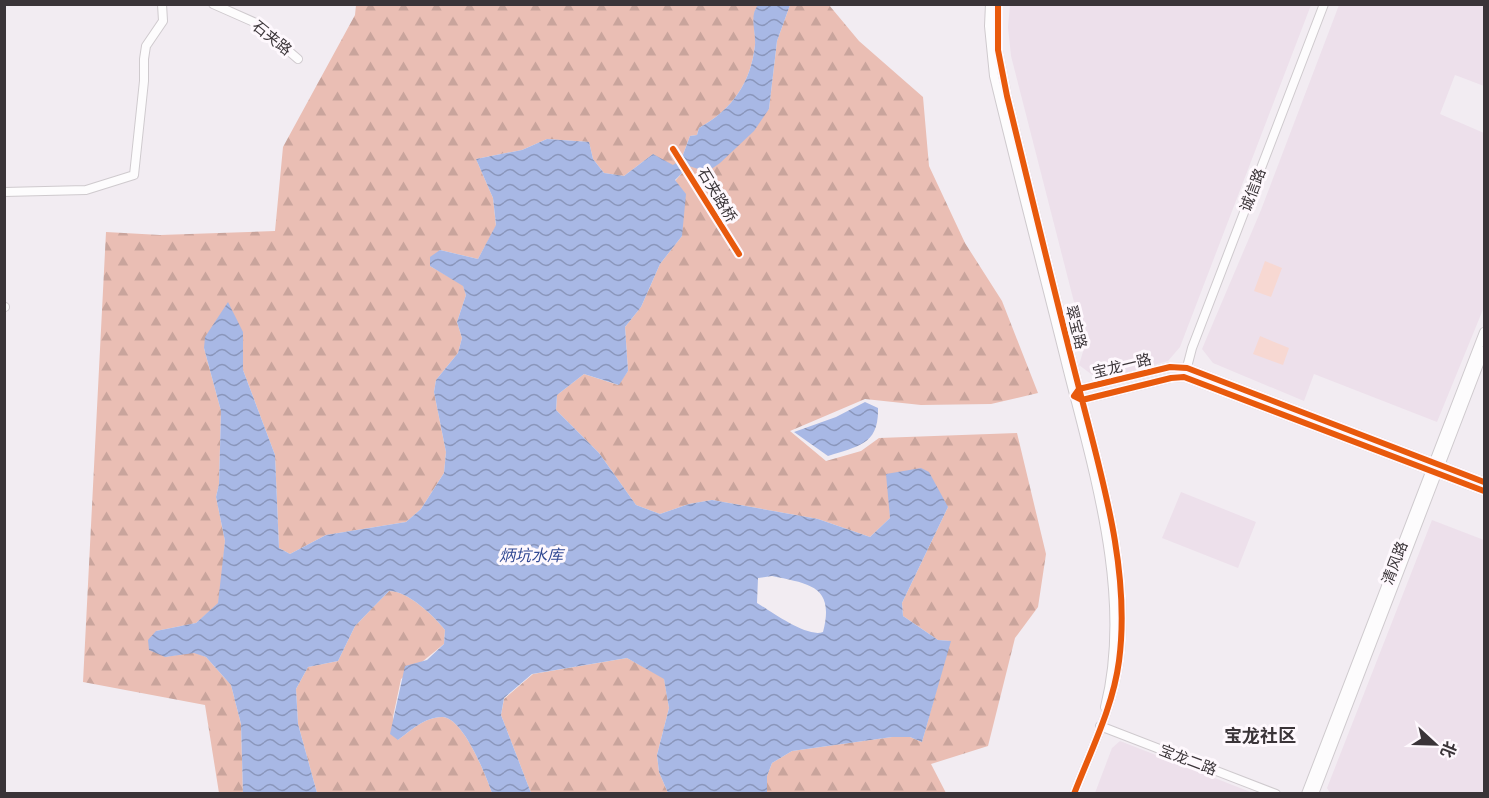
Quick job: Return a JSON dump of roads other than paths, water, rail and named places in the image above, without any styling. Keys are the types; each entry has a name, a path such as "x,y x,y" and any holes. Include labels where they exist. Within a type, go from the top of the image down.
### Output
{"street":[{"path":"4,192 86,190 134,175 146,46 163,21 162,4"},
{"name":"石夹路","path":"213,4 256,23 298,59"},
{"name":"翠宝路","path":"990,4 989,26 994,76 1078,395"},
{"name":"翠宝路","path":"998,4 998,50 1002,75 1078,395 1112,570 1115,615 1113,659 1101,726 1074,794"},
{"name":"诚信路","path":"1184,377 1192,348 1324,4"},
{"name":"清风路","path":"1314,794 1485,332"},
{"name":"清风路","path":"1306,794 1436,467 1485,351"},
{"name":"宝龙一路","path":"1078,395 1170,367 1186,368 1436,467 1485,491"},
{"name":"宝龙一路","path":"1078,395 1184,377 1436,467 1485,482"},
{"name":"宝龙二路","path":"1101,726 1276,794"}],"water":[{"name":"炳坑水库","path":"758,5 790,5 777,41 769,109 754,131 720,163 707,172 689,166 675,180 686,194 682,236 660,264 641,307 625,327 628,371 619,385 584,374 557,395 556,410 599,453 636,505 660,514 689,504 712,500 818,519 870,537 890,518 886,474 921,468 929,472 948,507 902,603 903,616 938,640 951,641 922,742 910,737 892,737 792,751 772,763 767,776 767,793 668,793 659,772 657,755 669,708 664,679 627,658 532,674 504,698 501,715 531,793 492,793 473,749 459,727 451,720 443,717 430,719 398,740 390,734 405,666 427,660 444,644 445,630 412,599 389,591 355,626 338,661 308,667 296,689 298,724 317,793 243,793 241,724 231,685 206,657 194,653 165,657 149,650 148,640 156,631 196,623 218,603 225,541 216,497 219,484 221,411 204,348 205,337 228,302 243,332 243,370 275,455 279,548 290,554 326,535 406,522 421,509 444,473 446,452 434,392 436,380 458,353 462,338 457,322 466,295 463,286 430,266 430,257 440,250 478,259 496,225 493,198 476,159 522,150 547,139 589,142 593,159 604,173 624,176 653,154 673,165 681,160 690,136 697,135 699,128 722,112 744,83 755,45 753,19","holes":["772,576 808,585 822,596 826,617 823,632 816,633 799,628 757,603 758,578"]},
{"path":"865,402 878,408 877,420 871,437 857,446 828,456 794,432 836,417"}],"district":[{"name":"宝龙社区","path":"1260,736"}]}
